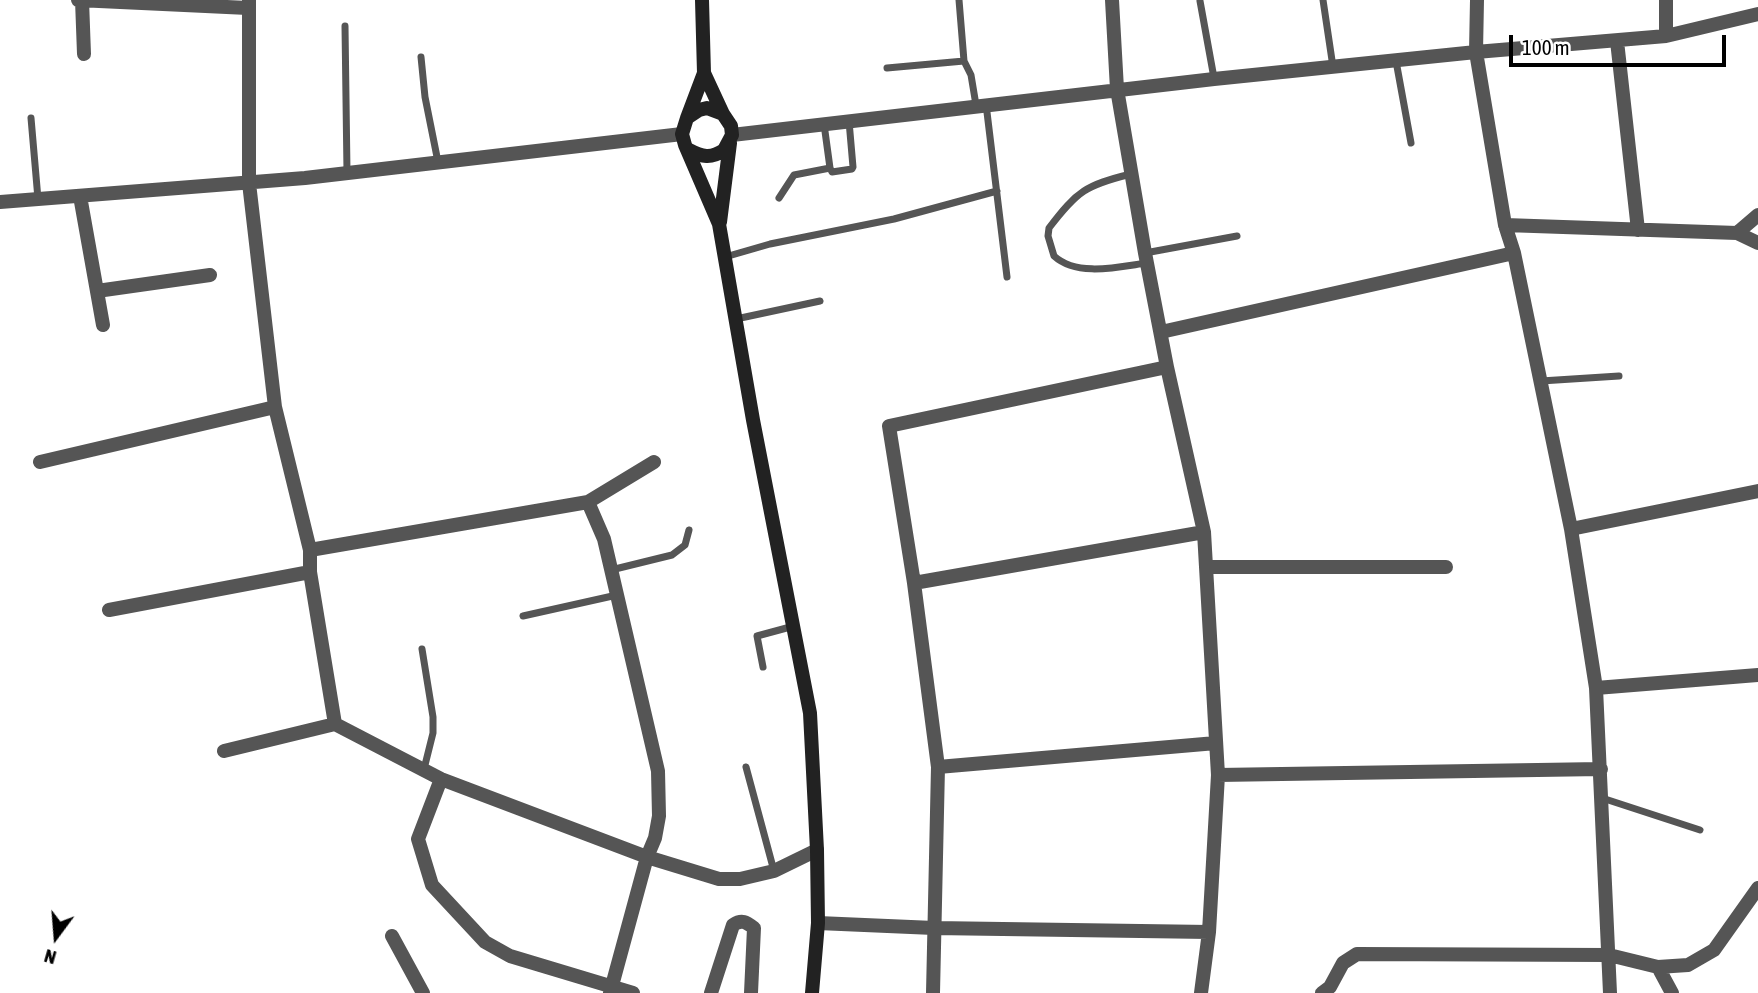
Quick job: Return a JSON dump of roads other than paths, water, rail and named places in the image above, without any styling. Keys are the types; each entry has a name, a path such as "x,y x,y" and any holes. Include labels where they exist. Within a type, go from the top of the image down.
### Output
{"street":[{"path":"84,54 81,0 249,4 248,183 275,407 310,550 310,572 335,724"},
{"path":"702,0 704,73 682,134 719,224 753,420 810,713 818,923 812,993"},
{"path":"1112,0 1117,89 1131,174 1167,367 1204,532 1218,775 1209,932 1201,993"},
{"path":"1476,0 1476,52 1505,225 1514,253 1571,529 1595,688 1610,993"},
{"path":"1666,0 1666,36"},
{"path":"689,150 709,157 724,150 731,139 824,124 1117,89 1476,52 1666,36 1758,15"},
{"path":"1617,41 1638,230"},
{"path":"704,73 731,126 719,224"},
{"path":"687,118 707,108 723,114"},
{"path":"0,202 248,183 682,134"},
{"path":"80,196 103,325"},
{"path":"1737,233 1758,215"},
{"path":"1505,225 1737,233 1758,243"},
{"path":"1161,332 1514,253"},
{"path":"97,291 210,275"},
{"path":"933,993 938,767 914,583 889,426 1167,367"},
{"path":"40,462 275,407"},
{"path":"310,550 588,502 654,462"},
{"path":"1571,529 1758,491"},
{"path":"588,502 604,539 658,771 659,816 655,838 647,857 610,990"},
{"path":"914,583 1204,532"},
{"path":"1207,567 1446,567"},
{"path":"108,610 310,572"},
{"path":"1595,688 1758,675"},
{"path":"224,751 335,724 441,779 647,857 719,879 740,879 774,870 817,850"},
{"path":"938,767 1216,743"},
{"path":"1218,775 1601,768"},
{"path":"441,779 418,839 432,884 485,942 510,956 610,990 633,993"},
{"path":"1322,993 1330,987 1343,963 1357,954 1609,955 1658,967 1688,965 1714,950 1758,888"},
{"path":"712,993 733,925 739,921 754,928 751,993"},
{"path":"818,923 934,928 1209,932"},
{"path":"393,936 423,993"},
{"path":"1658,967 1672,993"}],"lane":[{"path":"959,0 964,61 981,105 997,191 1007,277"},
{"path":"1323,0 1333,67"},
{"path":"1200,1 1214,79"},
{"path":"345,26 347,173"},
{"path":"421,57 425,97 438,162"},
{"path":"1396,60 1411,143"},
{"path":"887,68 964,61"},
{"path":"31,118 38,199"},
{"path":"824,124 832,172 853,167 849,121"},
{"path":"779,198 794,175 830,168"},
{"path":"1131,174 1082,190 1049,228 1048,236 1054,256 1071,266 1111,268 1237,236"},
{"path":"725,257 770,244 894,219 997,191"},
{"path":"736,319 820,300"},
{"path":"1541,381 1619,376"},
{"path":"611,570 672,555 685,545 690,530"},
{"path":"523,616 617,595"},
{"path":"763,667 757,636 795,625"},
{"path":"422,649 433,716 433,733 424,770"},
{"path":"746,767 774,870"},
{"path":"1602,798 1700,830"}]}
